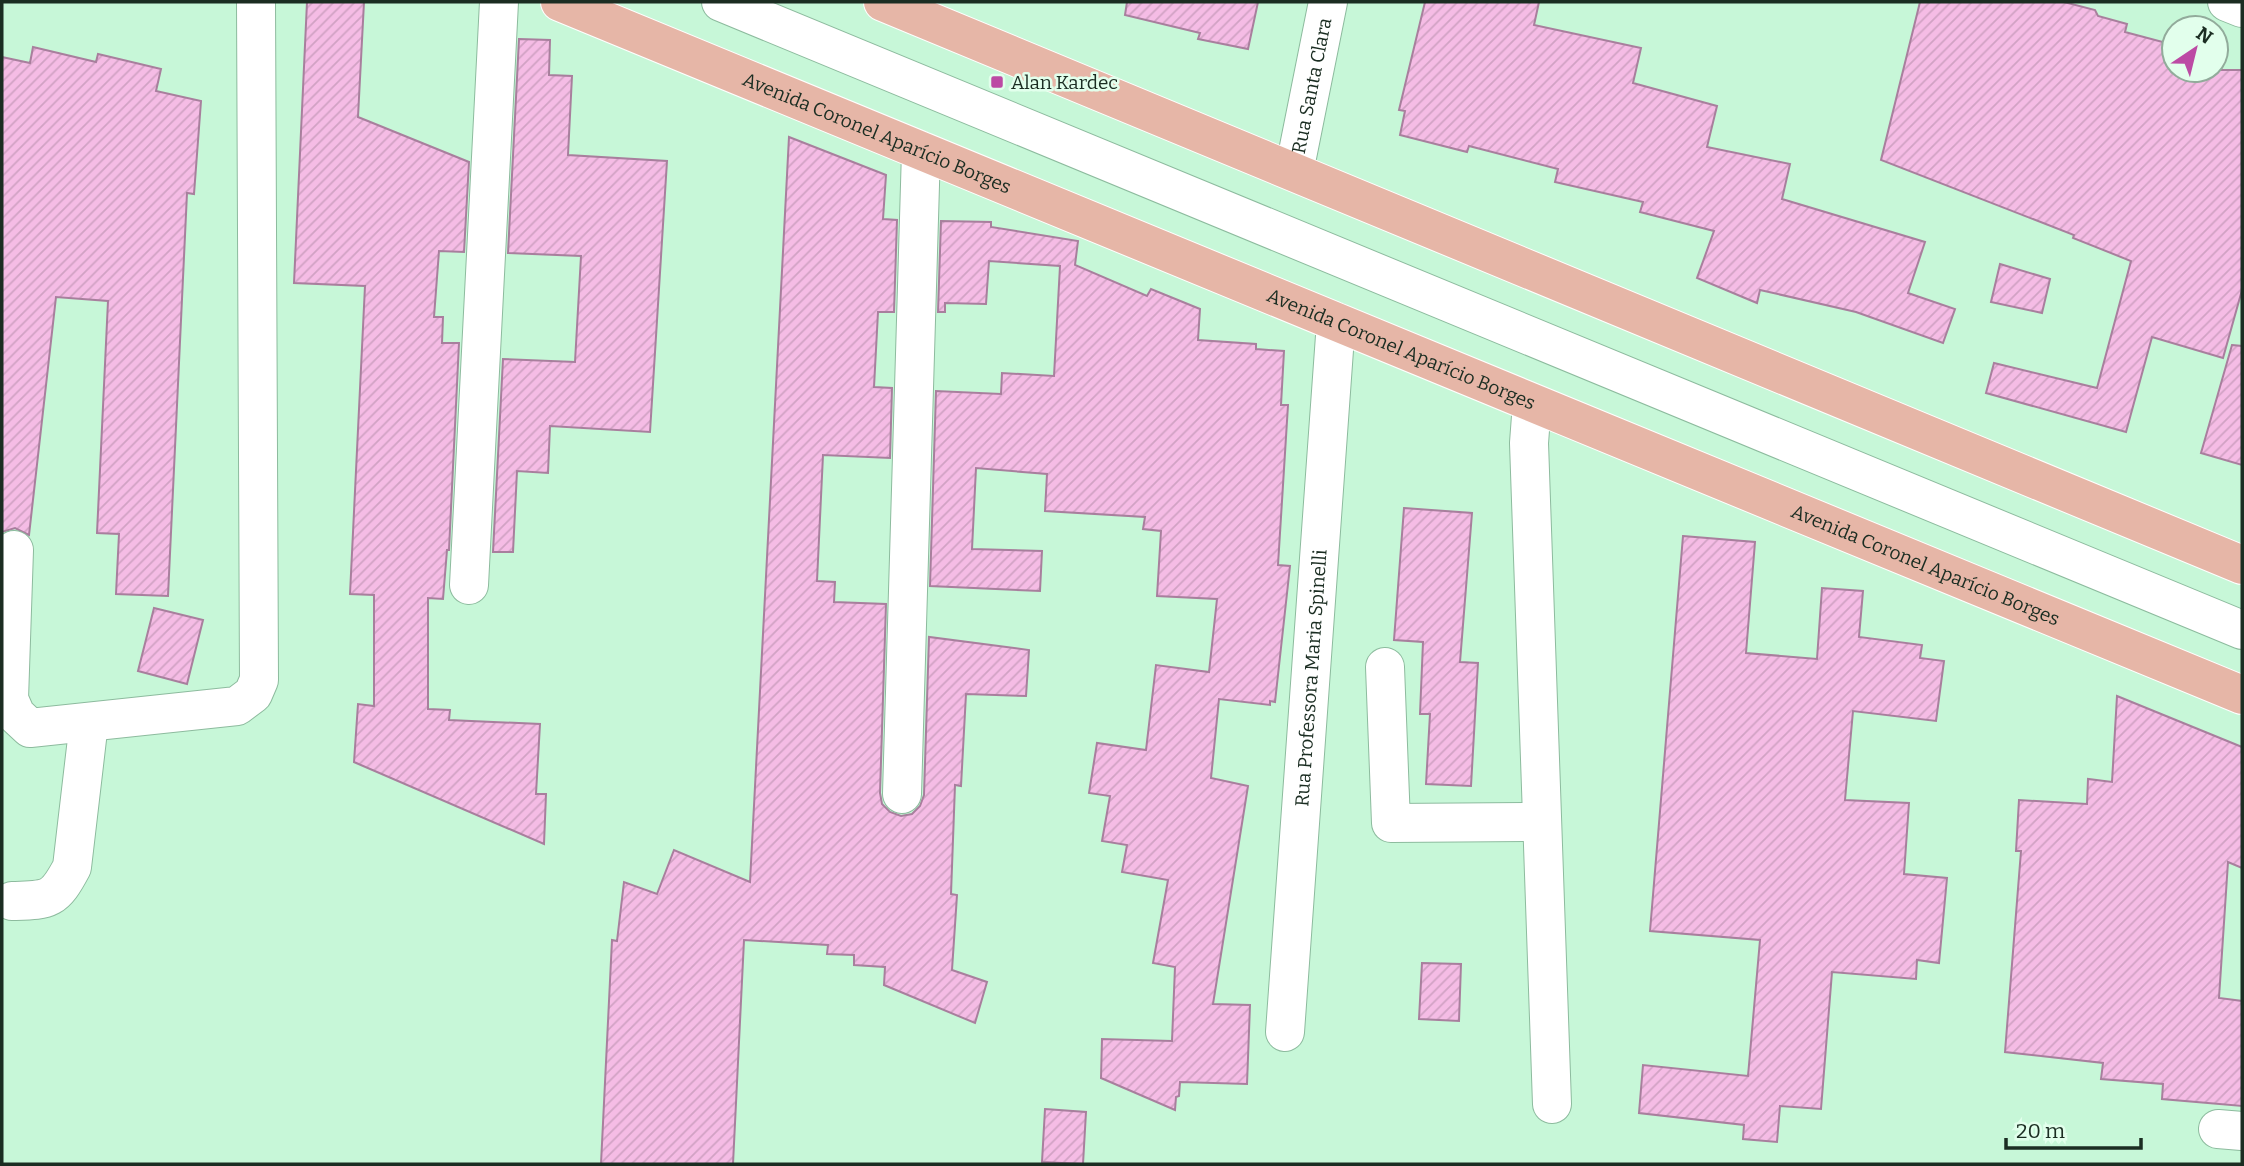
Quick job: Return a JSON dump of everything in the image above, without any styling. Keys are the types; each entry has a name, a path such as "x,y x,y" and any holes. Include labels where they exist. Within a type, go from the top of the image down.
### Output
{"main road":[{"name":"Avenida Coronel Aparício Borges","path":"560,2 2242,695"},
{"path":"883,2 2242,565"}],"street":[{"path":"15,550 9,699 16,715 30,728 237,706 253,694 259,680 256,2"},
{"path":"469,585 499,2"},
{"path":"721,2 2242,630"},
{"name":"Rua Santa Clara","path":"1294,172 1328,2"},
{"path":"2227,2 2242,8"},
{"path":"902,794 921,151"},
{"name":"Rua Professora Maria Spinelli","path":"1285,1032 1336,322"},
{"path":"1532,403 1529,443 1552,1104"},
{"path":"1385,667 1391,823 1541,822"},
{"path":"12,901 44,900 61,888 72,867 89,722"}],"building":[{"path":"307,2 364,2 358,117 469,162 464,252 439,251 434,317 443,317 442,343 459,343 449,550 443,599 428,598 428,709 450,710 449,720 540,724 536,794 546,794 544,844 354,762 358,704 374,706 374,595 350,594 365,286 294,283"},
{"path":"1127,2 1258,2 1248,49 1198,39 1200,33 1125,15"},
{"path":"1425,2 1539,2 1534,25 1641,48 1633,83 1717,106 1707,147 1790,164 1782,199 1925,242 1908,293 1955,309 1943,343 1856,312 1760,290 1757,303 1697,278 1714,231 1640,212 1643,202 1555,182 1558,169 1469,146 1467,152 1400,135 1405,111 1399,110"},
{"path":"1920,2 2064,2 2095,10 2098,16 2127,24 2125,32 2160,41 2160,84 2230,84 2230,70 2242,70 2242,290 2223,358 2152,337 2126,432 1986,393 1994,363 2097,388 2131,261 2073,238 2074,235 1881,160"},
{"path":"519,39 550,40 549,75 572,76 568,155 667,161 650,432 550,426 548,473 517,471 513,552 493,552 503,359 575,362 581,256 508,253"},
{"path":"33,47 96,62 98,54 161,69 156,91 201,101 194,194 187,193 168,596 116,594 119,534 97,533 108,301 56,297 29,535 15,528 2,532 2,57 30,63"},
{"path":"789,137 886,175 883,219 897,220 894,312 878,312 874,387 892,388 890,458 823,455 817,581 835,582 834,602 886,604 880,793 882,804 890,812 901,816 912,814 920,806 924,795 929,637 1029,650 1026,696 966,694 961,786 955,785 951,894 957,895 952,970 987,982 975,1023 884,985 885,967 854,965 854,955 827,954 828,945 744,940 733,1164 601,1164 612,940 617,941 624,882 657,894 674,850 750,882"},
{"path":"941,221 991,222 991,227 1078,241 1075,265 1147,296 1151,289 1200,309 1198,340 1256,344 1256,349 1284,351 1281,405 1288,405 1278,565 1290,566 1275,702 1270,701 1270,705 1219,699 1211,778 1248,786 1213,1004 1250,1005 1247,1084 1180,1082 1175,1110 1101,1078 1102,1039 1172,1041 1175,967 1153,963 1168,880 1122,872 1127,845 1102,841 1110,796 1089,793 1097,743 1146,750 1156,665 1209,672 1217,599 1157,596 1161,531 1143,529 1145,517 1045,511 1047,474 976,468 972,549 1042,551 1040,591 930,586 936,391 1001,394 1002,373 1054,376 1060,266 989,261 986,304 945,303 945,312 938,312"},
{"path":"2000,264 2050,279 2042,313 1991,302"},
{"path":"2232,345 2242,346 2242,465 2201,453"},
{"path":"1404,508 1472,513 1460,662 1478,663 1471,786 1426,784 1430,714 1420,714 1423,642 1394,640"},
{"path":"1683,536 1755,542 1746,653 1817,659 1822,588 1863,591 1859,637 1922,645 1920,658 1944,661 1936,721 1853,711 1845,800 1909,803 1904,874 1947,878 1939,963 1917,960 1916,979 1832,972 1821,1109 1780,1106 1777,1142 1743,1139 1744,1125 1639,1113 1643,1065 1748,1076 1760,940 1650,931"},
{"path":"154,608 203,620 187,684 138,671"},
{"path":"2117,696 2242,747 2242,868 2228,862 2219,998 2242,1001 2242,1106 2162,1099 2163,1084 2101,1079 2103,1063 2005,1052 2021,851 2016,851 2019,800 2087,804 2088,779 2112,782"},
{"path":"1422,963 1461,964 1459,1021 1419,1019"},
{"path":"1045,1109 1086,1112 1083,1164 1042,1162"}],"place":[{"name":"Alan Kardec","path":"997,82"}]}
